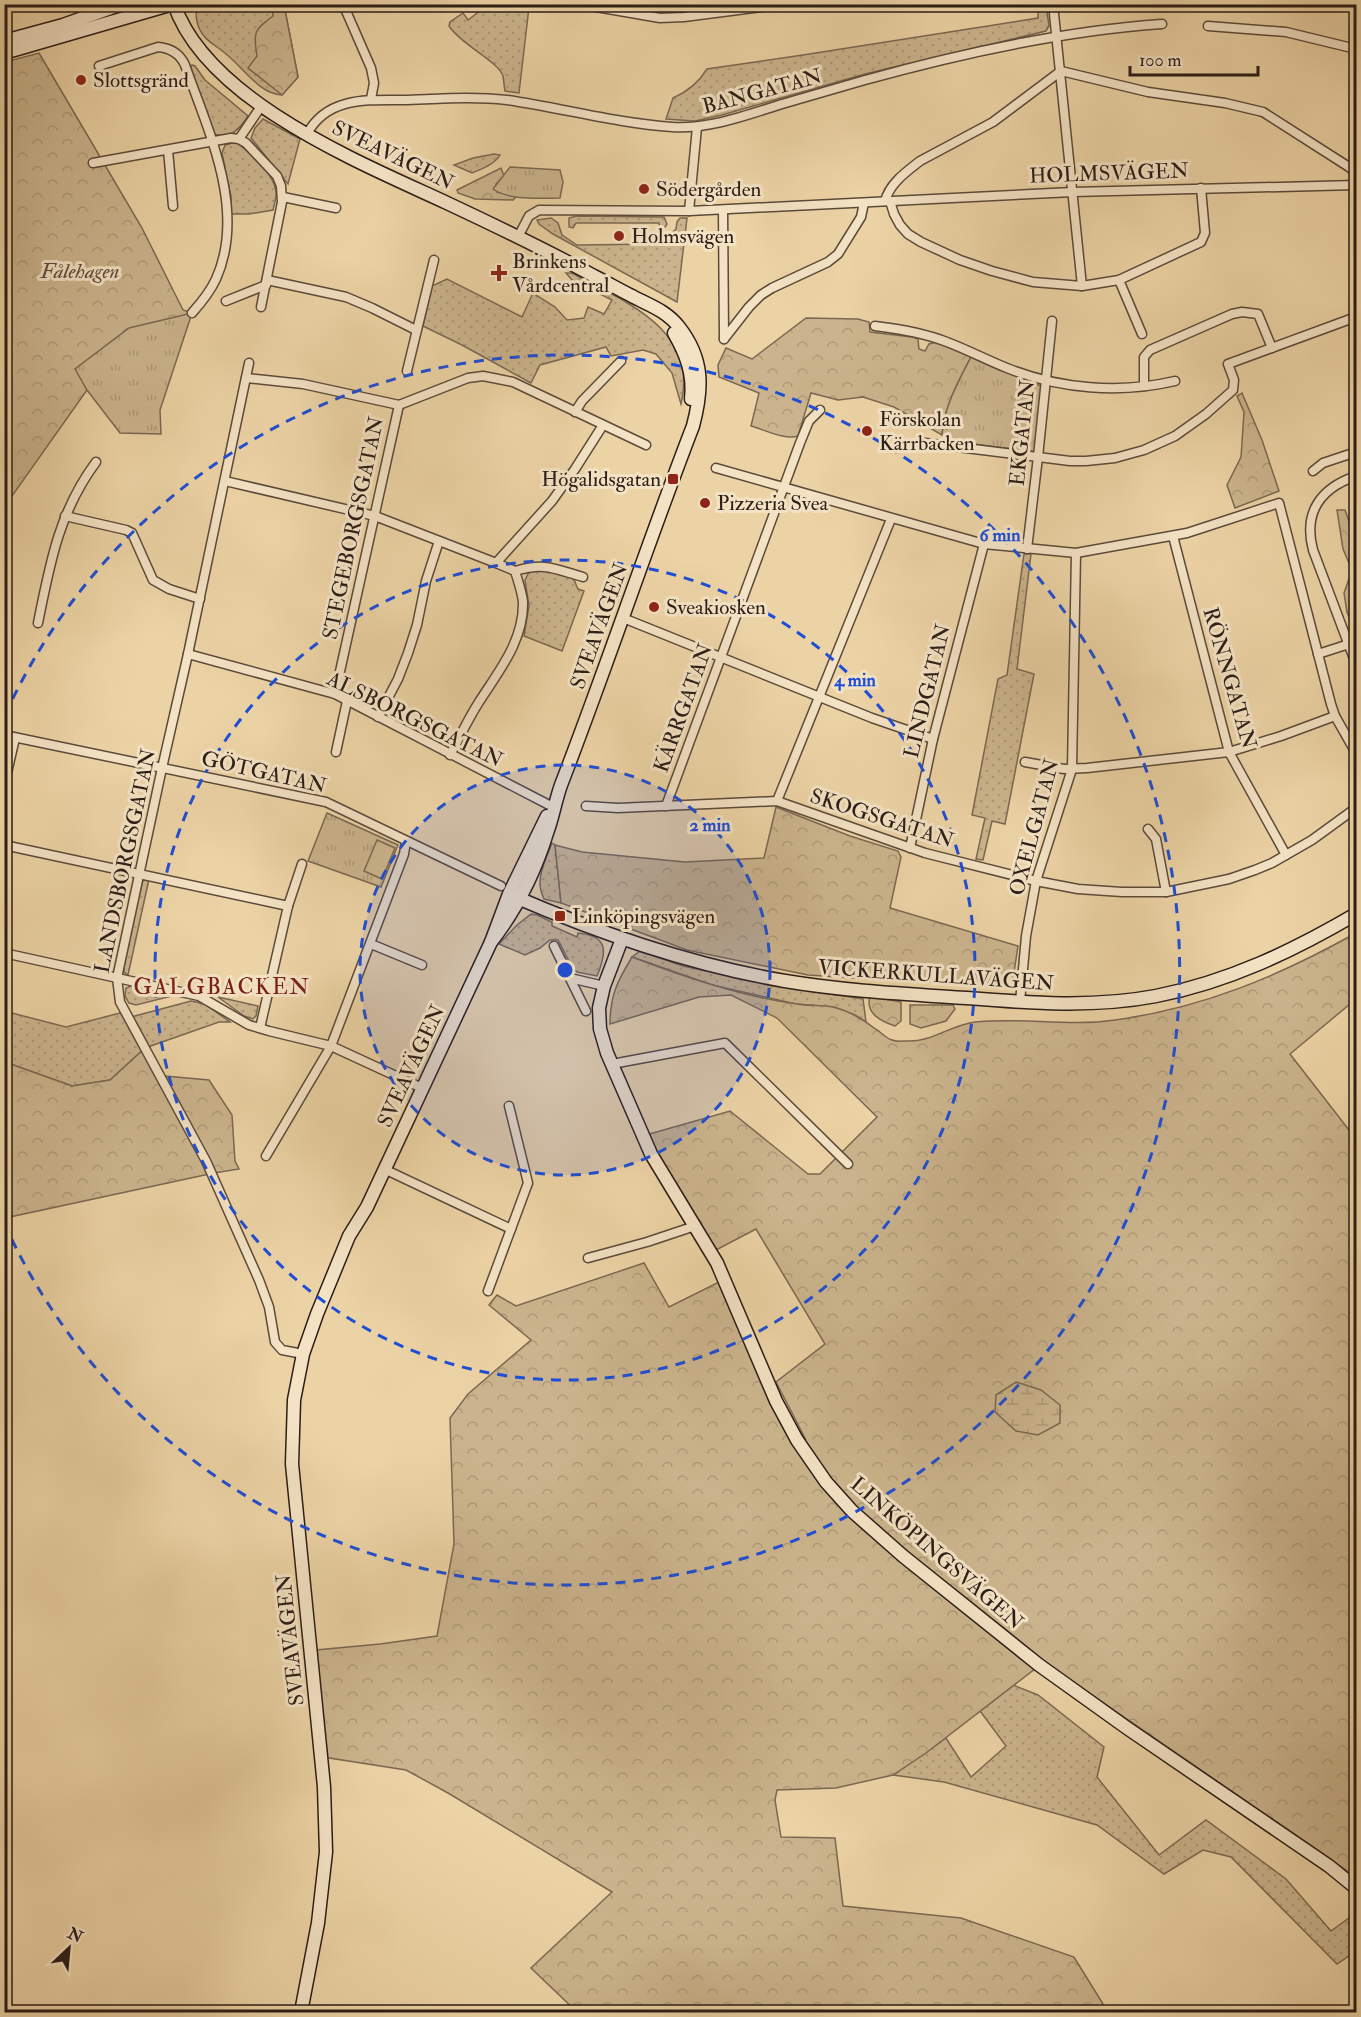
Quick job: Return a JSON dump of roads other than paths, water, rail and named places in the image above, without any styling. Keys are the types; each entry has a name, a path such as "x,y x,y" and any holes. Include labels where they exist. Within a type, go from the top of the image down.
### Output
{"main road":[{"path":"4,41 63,25 122,4"},
{"path":"4,53 173,4"},
{"name":"SVEAVÄGEN","path":"173,4 183,26 206,58 234,85 307,134 518,237 632,297 674,333 688,362 692,389 680,457 553,807 547,835 510,893 512,914 490,942 367,1207 354,1227 317,1314 303,1354 294,1400 292,1464 324,1787 327,1852 318,1923 301,2013"},
{"name":"VICKERKULLAVÄGEN","path":"510,893 575,922 622,939 706,964 785,981 861,991 1054,1004 1123,1001 1194,987 1265,963 1295,949 1356,914"},
{"name":"LINKÖPINGSVÄGEN","path":"622,939 604,986 599,1008 603,1039 612,1064 651,1154 717,1263 759,1364 787,1422 812,1463 852,1511 903,1556 1039,1665 1143,1740 1329,1866 1356,1888"}],"street":[{"path":"343,4 371,68 374,82 371,99"},
{"path":"579,4 660,18 781,5"},
{"path":"1053,4 1082,286"},
{"name":"BANGATAN","path":"307,134 315,120 330,110 351,102 371,99 487,99 648,125 697,127 749,115 877,77 1057,35 1162,24"},
{"path":"1208,26 1286,32 1356,49"},
{"path":"99,66 163,47 179,56 186,65 212,142 224,189 228,219 227,242 216,278 210,291 192,313"},
{"path":"1061,71 1148,92 1226,103 1263,112 1356,173"},
{"path":"1061,71 993,122 920,161 891,187 887,201 908,234 960,260 1019,279 1082,286 1119,280 1201,242 1205,232 1201,188"},
{"path":"239,139 262,105"},
{"path":"689,211 697,127"},
{"path":"93,163 231,138 246,143 277,176 282,186 283,197 261,307"},
{"path":"168,150 173,206"},
{"name":"HOLMSVÄGEN","path":"518,237 529,216 539,210 723,210 1072,192 1356,185"},
{"path":"283,197 336,208"},
{"path":"723,210 724,339 749,307 761,296 772,288 828,262 838,254 861,217 864,202"},
{"path":"407,371 434,260"},
{"path":"1119,280 1142,334"},
{"path":"226,301 266,282 346,297 416,330"},
{"path":"1144,386 1146,353 1232,314 1242,312 1258,314 1272,348"},
{"path":"926,443 1078,461 1102,460 1144,450 1188,427 1233,390 1234,380 1228,364 1356,317"},
{"name":"EKGATAN","path":"1027,549 1052,321"},
{"path":"875,326 927,335 1006,368 1046,381 1091,388 1144,386 1175,381"},
{"path":"575,412 582,401 621,361"},
{"name":"LANDSBORGSGATAN","path":"249,363 117,978 120,1002 206,1161 260,1280 275,1342 287,1352 303,1354"},
{"path":"246,378 303,384 399,405 468,378 483,376 498,378 513,382 646,445"},
{"name":"STEGEBORGSGATAN","path":"335,694 399,405"},
{"name":"KÄRRGATAN","path":"666,806 809,421 820,410"},
{"path":"496,563 552,501 603,425"},
{"path":"1313,471 1323,463 1356,452"},
{"path":"38,623 53,551 65,516 96,462"},
{"path":"716,468 984,544 1076,554 1173,536 1279,503 1335,716 1356,753"},
{"path":"1356,477 1333,486 1323,496 1312,517 1310,533 1313,550 1356,664"},
{"path":"225,481 375,516 515,571 545,566 583,577"},
{"path":"65,516 132,533 153,580 169,589 200,598"},
{"path":"777,801 891,519"},
{"name":"RÖNNGATAN","path":"1173,536 1229,752 1286,855"},
{"path":"378,717 398,679 408,653 417,625 426,581 439,541"},
{"name":"LINDGATAN","path":"910,848 933,739 984,544"},
{"name":"OXELGATAN","path":"1020,1002 1026,936 1036,881 1072,769 1076,554"},
{"path":"450,755 478,704 504,665 517,634 523,602 515,571"},
{"path":"623,618 872,718 933,739"},
{"path":"1318,654 1349,644"},
{"name":"ALSBORGSGATAN","path":"188,654 335,694 553,807"},
{"path":"336,752 347,701"},
{"path":"1025,762 1072,769 1229,752 1335,716"},
{"name":"GÖTGATAN","path":"4,735 316,800 406,841 510,893"},
{"path":"4,786 15,738"},
{"name":"SKOGSGATAN","path":"586,806 601,808 777,801 910,848 1036,881 1102,892 1166,892 1229,879 1286,855 1333,827 1356,808"},
{"path":"1148,829 1156,839 1166,892"},
{"path":"266,1156 331,1046 404,854 406,841"},
{"path":"4,845 288,906"},
{"path":"260,1028 288,906 303,864"},
{"path":"371,944 422,965"},
{"path":"554,946 586,1011"},
{"path":"4,953 199,996 260,1028 331,1046 422,1089"},
{"path":"570,978 604,986"},
{"path":"612,1064 725,1043 848,1164"},
{"path":"488,1291 528,1183 510,1106"},
{"path":"384,1170 511,1229"},
{"path":"588,1258 695,1227"}],"place":[{"name":"Slottsgränd","path":"81,80"},
{"name":"Södergården","path":"644,189"},
{"name":"Holmsvägen","path":"619,236"},
{"name":"Brinkens Vårdcentral","path":"499,273"},
{"name":"Förskolan Kärrbacken","path":"867,431"},
{"name":"Högalidsgatan","path":"673,479"},
{"name":"Pizzeria Svea","path":"705,503"},
{"name":"Sveakiosken","path":"654,607"},
{"name":"Linköpingsvägen","path":"560,916"}],"district":[{"name":"GALGBACKEN","path":"222,986"}],"park label":[{"name":"Fålehagen","path":"80,271"}]}
